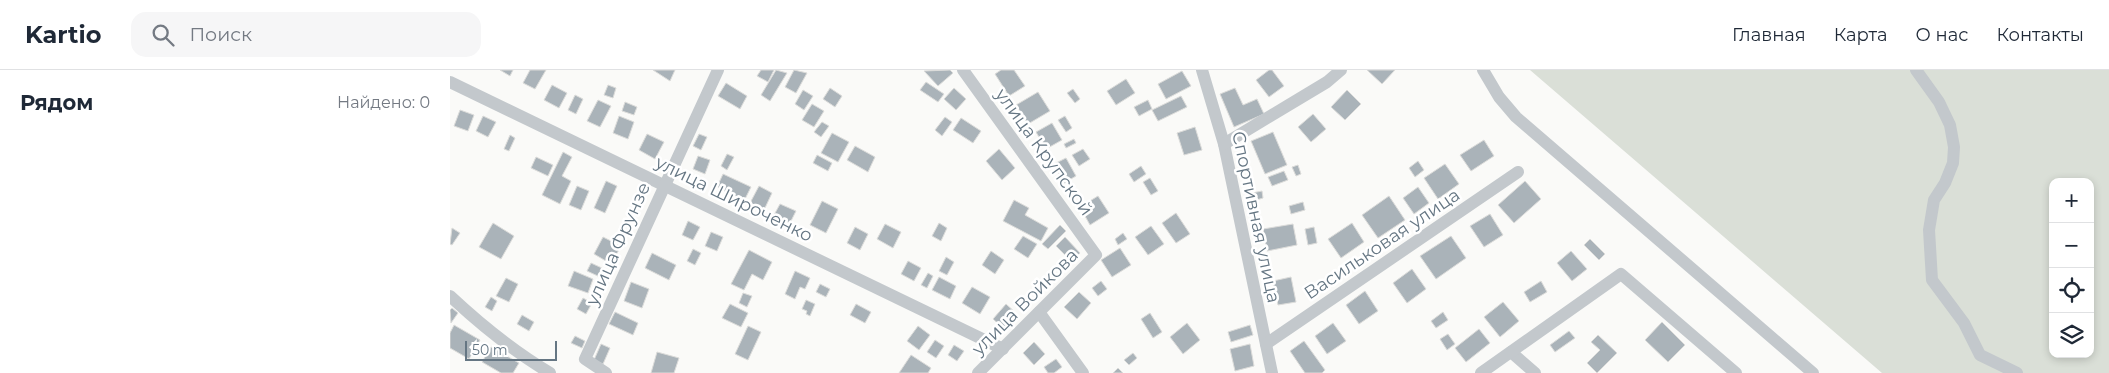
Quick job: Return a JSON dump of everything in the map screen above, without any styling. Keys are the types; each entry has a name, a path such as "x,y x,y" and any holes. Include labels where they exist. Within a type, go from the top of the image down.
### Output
{"street":[{"name":"улица Фрунзе","path":"601,372 585,359 718,70"},
{"name":"улица Крупской","path":"963,70 1096,255"},
{"name":"Спортивная улица","path":"1202,70 1224,144 1272,373"},
{"path":"1224,144 1328,82 1341,70"},
{"path":"1483,70 1499,97 1516,117 1813,373"},
{"path":"1916,70 1939,102 1950,125 1954,147 1945,183 1934,200 1928,230 1932,280 1964,324 1980,355 2017,373"},
{"name":"улица Широченко","path":"450,82 1003,349"},
{"name":"Васильковая улица","path":"1266,344 1518,172"},
{"name":"улица Войкова","path":"978,373 1096,255"},
{"path":"1482,373 1621,274 1736,373"},
{"path":"450,296 475,320 528,360 550,373"},
{"path":"1039,312 1083,373"},
{"path":"1511,352 1535,373"}],"shaded area":[{"path":"1530,70 2109,70 2109,373 1882,373"}],"building":[{"path":"500,70 513,70 510,76"},
{"path":"530,70 546,70 535,89 523,83"},
{"path":"653,70 675,70 670,81"},
{"path":"761,70 774,70 768,82 757,76"},
{"path":"776,70 787,73 770,101 761,95"},
{"path":"794,70 807,73 796,93 785,87"},
{"path":"950,70 953,73 938,86 924,71"},
{"path":"1001,70 1014,70 1025,86 1009,96 995,74"},
{"path":"1269,70 1272,70 1284,86 1269,97 1256,80"},
{"path":"1367,70 1395,70 1382,84"},
{"path":"1182,71 1191,86 1166,99 1158,84"},
{"path":"1126,79 1135,93 1116,105 1107,91"},
{"path":"926,82 944,94 938,102 920,90"},
{"path":"726,83 747,96 740,109 718,96"},
{"path":"552,85 567,93 559,108 544,100"},
{"path":"608,85 616,88 613,98 604,95"},
{"path":"830,88 842,96 835,107 823,99"},
{"path":"954,88 966,99 956,110 944,99"},
{"path":"1235,88 1243,105 1257,99 1264,114 1234,127 1220,94"},
{"path":"1073,89 1080,99 1075,103 1067,93"},
{"path":"803,90 813,96 804,110 795,104"},
{"path":"1347,90 1361,104 1345,120 1331,107"},
{"path":"1038,92 1050,111 1028,124 1016,105"},
{"path":"575,95 583,99 576,114 568,110"},
{"path":"1181,96 1187,107 1158,121 1152,110"},
{"path":"598,100 611,106 600,127 587,121"},
{"path":"1148,100 1152,109 1139,116 1134,107"},
{"path":"625,102 637,107 634,115 622,111"},
{"path":"812,104 824,111 814,127 802,120"},
{"path":"460,110 474,115 468,131 454,126"},
{"path":"1313,114 1326,129 1311,142 1298,127"},
{"path":"483,116 496,122 488,137 476,131"},
{"path":"619,116 634,122 628,139 613,133"},
{"path":"1065,116 1072,128 1066,132 1058,120"},
{"path":"945,117 952,122 942,136 935,130"},
{"path":"961,118 981,131 973,143 953,130"},
{"path":"822,122 829,126 821,137 814,132"},
{"path":"1052,123 1062,140 1046,149 1036,132"},
{"path":"1195,127 1202,150 1184,155 1177,133"},
{"path":"1273,132 1287,165 1265,174 1251,141"},
{"path":"832,133 849,142 838,162 821,153"},
{"path":"647,134 664,142 655,159 639,150"},
{"path":"699,134 707,137 701,150 693,146"},
{"path":"510,135 515,138 509,151 504,149"},
{"path":"1074,139 1076,143 1066,148 1064,144"},
{"path":"1484,140 1494,156 1471,171 1460,155"},
{"path":"855,146 875,157 868,172 847,160"},
{"path":"999,149 1015,168 1002,180 986,161"},
{"path":"1083,149 1090,159 1079,166 1072,155"},
{"path":"563,152 572,157 562,176 571,181 560,204 542,195"},
{"path":"727,154 734,157 727,170 721,166"},
{"path":"817,155 832,163 828,171 813,163"},
{"path":"698,156 710,160 705,174 693,169"},
{"path":"536,157 553,165 548,176 531,168"},
{"path":"1066,158 1076,176 1064,183 1054,164"},
{"path":"1418,161 1424,170 1415,177 1409,168"},
{"path":"1445,164 1459,184 1438,199 1424,178"},
{"path":"1298,165 1301,174 1296,176 1292,167"},
{"path":"1141,166 1146,174 1134,182 1129,174"},
{"path":"1284,171 1288,180 1272,186 1268,177"},
{"path":"723,174 751,187 744,201 717,187"},
{"path":"1150,178 1158,191 1151,195 1143,182"},
{"path":"606,181 617,186 605,213 594,208"},
{"path":"1525,181 1541,199 1514,223 1498,205"},
{"path":"577,186 589,191 581,210 569,205"},
{"path":"759,186 772,193 764,210 750,203"},
{"path":"1418,187 1429,203 1414,214 1403,198"},
{"path":"1262,191 1263,198 1253,201 1252,193"},
{"path":"1098,196 1109,213 1090,225 1080,207"},
{"path":"1389,196 1405,220 1378,238 1362,215"},
{"path":"1014,200 1029,208 1025,215 1048,228 1041,241 1003,221"},
{"path":"822,201 838,209 826,233 810,225"},
{"path":"1303,202 1305,210 1291,214 1289,206"},
{"path":"780,204 796,211 790,223 774,215"},
{"path":"1176,213 1190,234 1176,243 1162,223"},
{"path":"1490,214 1503,235 1484,247 1470,226"},
{"path":"688,221 700,227 693,240 682,235"},
{"path":"493,223 514,236 501,259 479,247"},
{"path":"939,223 947,228 941,241 932,236"},
{"path":"1352,223 1364,242 1341,258 1328,239"},
{"path":"885,224 901,232 893,248 877,239"},
{"path":"1293,224 1297,245 1267,251 1263,229"},
{"path":"1060,225 1066,231 1048,249 1042,244"},
{"path":"1151,226 1164,244 1148,255 1135,237"},
{"path":"855,227 868,234 860,250 847,243"},
{"path":"1314,227 1317,243 1308,245 1305,229"},
{"path":"452,228 460,233 452,245 450,244"},
{"path":"711,232 723,237 717,251 705,246"},
{"path":"1123,233 1127,239 1118,245 1115,239"},
{"path":"1023,236 1037,244 1028,258 1014,249"},
{"path":"1451,236 1466,258 1436,279 1420,256"},
{"path":"603,237 621,246 611,264 594,254"},
{"path":"1065,237 1080,253 1071,261 1056,246"},
{"path":"1590,239 1605,254 1599,260 1584,245"},
{"path":"1120,248 1131,265 1112,277 1101,260"},
{"path":"693,249 701,253 695,265 687,261"},
{"path":"749,250 772,262 763,280 752,274 744,290 731,284"},
{"path":"991,251 1004,260 995,274 982,265"},
{"path":"1571,251 1587,269 1572,281 1557,263"},
{"path":"652,253 676,265 669,280 645,268"},
{"path":"946,257 954,262 947,275 939,271"},
{"path":"908,261 921,268 914,281 901,274"},
{"path":"591,263 604,269 600,277 587,271"},
{"path":"1412,269 1426,289 1407,303 1393,283"},
{"path":"574,271 593,279 588,293 568,286"},
{"path":"795,271 810,278 805,289 800,287 795,299 785,294"},
{"path":"928,273 933,276 927,288 921,285"},
{"path":"939,277 956,286 950,299 932,290"},
{"path":"1291,277 1296,302 1278,305 1273,281"},
{"path":"506,278 518,284 509,302 496,296"},
{"path":"1101,281 1107,289 1098,296 1092,288"},
{"path":"1541,281 1547,292 1530,302 1524,292"},
{"path":"631,282 649,289 642,308 624,301"},
{"path":"820,284 830,289 826,297 816,292"},
{"path":"972,287 990,297 980,314 962,303"},
{"path":"1365,291 1378,311 1359,324 1346,305"},
{"path":"1079,292 1091,303 1077,319 1064,307"},
{"path":"743,293 752,296 747,307 739,303"},
{"path":"491,297 497,301 492,311 485,307"},
{"path":"583,298 592,303 586,314 577,309"},
{"path":"806,300 815,304 810,316 806,314 807,311 802,309"},
{"path":"1503,302 1519,321 1500,337 1484,317"},
{"path":"730,304 748,313 741,327 722,318"},
{"path":"856,304 871,312 865,323 850,315"},
{"path":"1006,304 1017,314 1004,329 993,319"},
{"path":"452,308 458,313 451,323 450,310"},
{"path":"615,312 638,323 633,335 609,324"},
{"path":"1443,312 1448,320 1436,328 1431,321"},
{"path":"1150,313 1162,332 1153,338 1141,319"},
{"path":"522,315 534,322 529,331 517,324"},
{"path":"1662,322 1685,345 1668,362 1645,340"},
{"path":"1187,323 1200,340 1183,354 1170,337"},
{"path":"1333,323 1346,341 1327,354 1315,336"},
{"path":"454,325 480,340 469,359 450,348 450,333"},
{"path":"1250,325 1253,335 1231,342 1228,332"},
{"path":"748,326 761,332 748,360 735,354"},
{"path":"918,326 930,335 919,350 907,341"},
{"path":"1479,329 1490,343 1466,362 1455,348"},
{"path":"1569,331 1575,338 1555,352 1550,345"},
{"path":"1448,334 1455,344 1447,350 1440,339"},
{"path":"1598,335 1617,353 1597,373 1587,363 1600,350 1591,342"},
{"path":"575,336 585,341 582,348 571,343"},
{"path":"935,340 944,346 936,358 927,352"},
{"path":"1304,341 1325,370 1322,373 1305,373 1290,351"},
{"path":"1034,342 1045,354 1034,365 1023,353"},
{"path":"601,344 610,348 603,364 594,360"},
{"path":"1250,344 1254,366 1235,371 1230,349"},
{"path":"954,345 964,351 957,361 948,355"},
{"path":"491,347 519,363 513,373 501,373 482,362"},
{"path":"657,352 679,358 674,373 651,373"},
{"path":"1133,353 1137,358 1129,365 1124,360"},
{"path":"911,355 931,368 928,373 899,373"},
{"path":"1056,359 1062,367 1054,373 1048,373 1044,367"},
{"path":"1118,368 1123,373 1113,373"}]}
